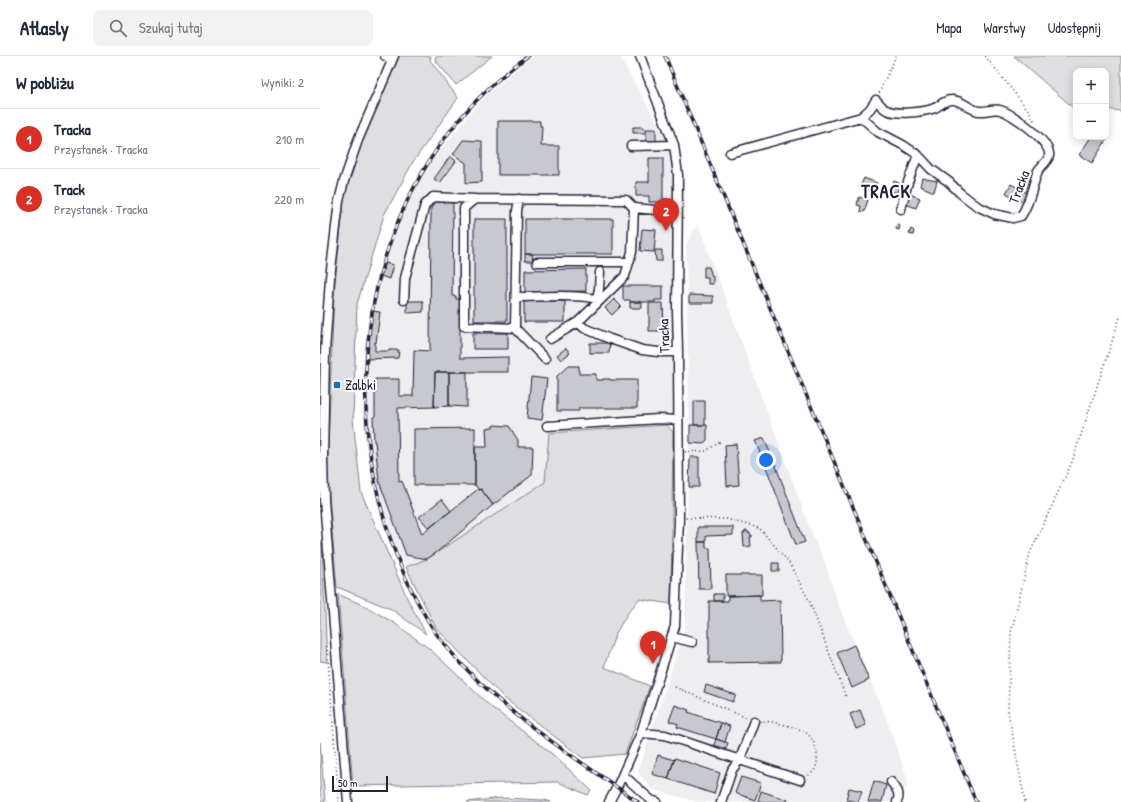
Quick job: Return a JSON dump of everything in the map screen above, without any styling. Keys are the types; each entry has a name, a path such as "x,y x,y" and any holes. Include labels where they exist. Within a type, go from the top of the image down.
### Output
{"street":[{"name":"Tracka","path":"609,802 623,775 641,733 675,626 679,518 677,310 678,176 674,145 640,56"},
{"path":"348,802 323,540 321,456 325,352 329,285 339,201 358,140 390,57"},
{"name":"Tracka","path":"861,117 878,132 918,155 931,169 977,206 994,214 1013,218 1021,216 1024,213 1037,172 1049,156 1049,151 1043,140 1014,116 1000,110 993,109 979,111 953,100 946,101 933,109 899,113 887,111 876,100"},
{"path":"730,153 861,117 870,109 876,100"},
{"path":"631,146 674,145"},
{"path":"901,209 908,182 918,155"},
{"path":"404,300 405,278 425,206 433,198 626,200 634,208 678,212"},
{"path":"475,199 464,208 464,326 515,328 545,359"},
{"path":"515,328 517,211 519,200"},
{"path":"550,339 578,322 598,300 625,276 632,252 634,208"},
{"path":"537,262 628,262"},
{"path":"598,300 600,272"},
{"path":"516,297 585,296 598,300"},
{"path":"578,322 584,328 642,350 678,352"},
{"path":"547,426 659,419 678,420"},
{"path":"672,637 692,642"},
{"path":"721,802 732,770 740,759 754,721"},
{"path":"641,733 665,735 800,780"},
{"path":"623,775 651,800 656,802"},
{"path":"891,782 898,790 899,798 897,802"}],"path":[{"path":"876,100 896,56"},
{"path":"985,56 1029,111 1036,123"},
{"path":"1025,802 1008,711 1011,633 1030,553 1072,462 1121,314"},
{"path":"679,453 706,451 720,442"},
{"path":"679,518 726,519 759,528 788,561 809,600 846,697"},
{"path":"327,640 339,802"}],"shaded area":[{"path":"399,56 431,56 430,60 458,98 413,162 384,215 357,304 353,419 361,492 408,600 426,634 391,609 337,587 327,474 334,291 346,183 370,118"},
{"path":"436,56 492,56 456,85 435,60"},
{"path":"534,56 620,56 668,140 674,175 674,417 550,418 545,482 427,559 406,567 390,539 376,495 364,437 363,354 375,284 401,218 424,170 483,98 521,65"},
{"path":"1014,56 1121,56 1121,111 1109,109 1109,68 1073,68 1073,107"},
{"path":"698,224 812,534 826,566 839,607 886,718 908,781 901,802 697,802 651,789 638,772 685,628 689,425 686,243"},
{"path":"667,425 673,432 671,604 639,599 627,614 615,635 604,667 650,686 625,754 583,758 504,698 436,628 406,567 427,559 545,482 549,433"},
{"path":"322,543 327,662 320,661 320,544"},
{"path":"338,594 367,607 394,623 430,649 490,706 551,753 591,790 588,795 558,782 353,786"},
{"path":"320,742 325,802 320,802"},
{"path":"501,798 544,800 551,802 467,802"}],"building":[{"path":"498,121 540,121 540,126 542,126 541,146 559,146 559,175 498,175"},
{"path":"633,127 644,127 646,133 633,133"},
{"path":"646,129 656,129 656,142 646,142"},
{"path":"463,140 482,141 482,182 466,183 466,163 453,154"},
{"path":"1089,140 1106,140 1092,163 1079,155"},
{"path":"450,156 456,161 440,183 434,179"},
{"path":"649,158 663,158 663,202 649,202 649,196 636,196 636,182 649,182"},
{"path":"864,178 877,183 874,192 860,187"},
{"path":"922,178 937,181 934,192 920,186"},
{"path":"894,181 899,183 897,193 891,191"},
{"path":"1011,184 1027,193 1022,202 1006,193"},
{"path":"907,193 920,198 916,208 903,203"},
{"path":"859,197 868,200 864,212 860,211 861,206 857,205"},
{"path":"436,202 453,203 452,296 456,296 456,299 460,299 460,358 508,357 508,372 435,372 434,407 398,408 399,482 402,481 422,534 478,489 481,489 493,505 427,559 406,555 379,481 374,442 373,417 375,417 375,379 399,379 399,396 413,396 414,350 430,351 431,208"},
{"path":"474,219 507,219 507,321 474,321"},
{"path":"525,219 613,219 613,254 525,254"},
{"path":"897,224 900,225 899,230 896,229"},
{"path":"642,229 656,230 654,252 640,251"},
{"path":"911,229 914,231 913,235 909,234"},
{"path":"655,250 662,250 662,261 656,261"},
{"path":"525,254 533,254 532,261 525,261"},
{"path":"386,263 393,265 389,279 381,276"},
{"path":"704,267 709,267 713,276 713,284 708,284 708,277 704,277"},
{"path":"586,269 586,291 525,292 525,270"},
{"path":"623,286 663,286 663,300 655,300 655,302 630,302 630,300 623,300"},
{"path":"689,295 713,296 713,303 689,303"},
{"path":"614,299 621,306 612,315 605,308"},
{"path":"407,301 423,301 423,312 407,313"},
{"path":"524,301 565,301 565,322 524,322"},
{"path":"630,302 642,302 642,308 630,308"},
{"path":"649,303 663,303 664,331 649,331"},
{"path":"371,311 380,312 375,351 399,350 398,358 366,359"},
{"path":"473,333 508,333 508,349 473,349"},
{"path":"590,343 610,343 609,353 590,353"},
{"path":"566,348 570,353 561,360 557,355"},
{"path":"568,366 579,366 579,374 596,374 596,380 637,380 637,408 579,408 579,411 557,411 557,376"},
{"path":"435,372 449,372 449,406 434,407"},
{"path":"449,372 467,372 467,407 449,406"},
{"path":"531,377 547,379 542,420 527,418"},
{"path":"694,401 705,401 705,425 694,425"},
{"path":"494,425 509,426 518,440 518,447 533,447 532,475 493,505 481,489 479,490 475,485 475,447 487,447 486,428 493,427"},
{"path":"690,425 707,425 707,440 703,444 690,443"},
{"path":"475,428 475,485 414,485 414,429"},
{"path":"764,438 775,464 766,467 755,441"},
{"path":"736,444 739,485 727,486 725,445"},
{"path":"690,457 699,457 699,487 689,487"},
{"path":"775,464 805,542 796,545 766,467"},
{"path":"442,499 451,511 429,528 419,517"},
{"path":"698,527 733,527 733,535 706,536 706,542 698,542"},
{"path":"745,531 748,531 750,535 752,535 752,537 750,537 751,546 744,547 743,533 745,533"},
{"path":"698,542 706,542 706,548 710,548 711,589 699,589"},
{"path":"772,563 779,563 779,571 772,571"},
{"path":"726,575 762,575 762,595 726,596"},
{"path":"714,594 723,594 723,601 714,601"},
{"path":"760,595 760,601 780,600 781,662 709,663 709,601 728,601 728,596"},
{"path":"854,645 869,680 852,688 837,653"},
{"path":"706,685 736,695 733,702 704,692"},
{"path":"675,705 689,710 688,712 721,723 716,739 677,727 678,724 669,721"},
{"path":"860,710 866,725 856,729 850,714"},
{"path":"721,723 730,726 725,742 716,739"},
{"path":"716,739 728,743 726,749 714,745"},
{"path":"658,755 674,760 668,779 652,774"},
{"path":"675,758 720,773 714,794 668,779"},
{"path":"741,777 761,783 755,800 735,793"},
{"path":"874,781 886,785 882,802 868,802"},
{"path":"849,788 862,791 858,802 846,800"},
{"path":"761,791 788,800 787,802 758,801"}],"railway":[{"path":"528,56 467,111 421,175 388,248 370,325 366,404 375,484 399,561 435,632 457,658 504,705 556,745 638,802"},
{"path":"665,56 976,802"}],"place":[{"name":"Track","path":"666,231"},
{"name":"Zalbki","path":"337,385"},
{"name":"Tracka","path":"653,664"}],"district":[{"name":"TRACK","path":"886,192"}]}
